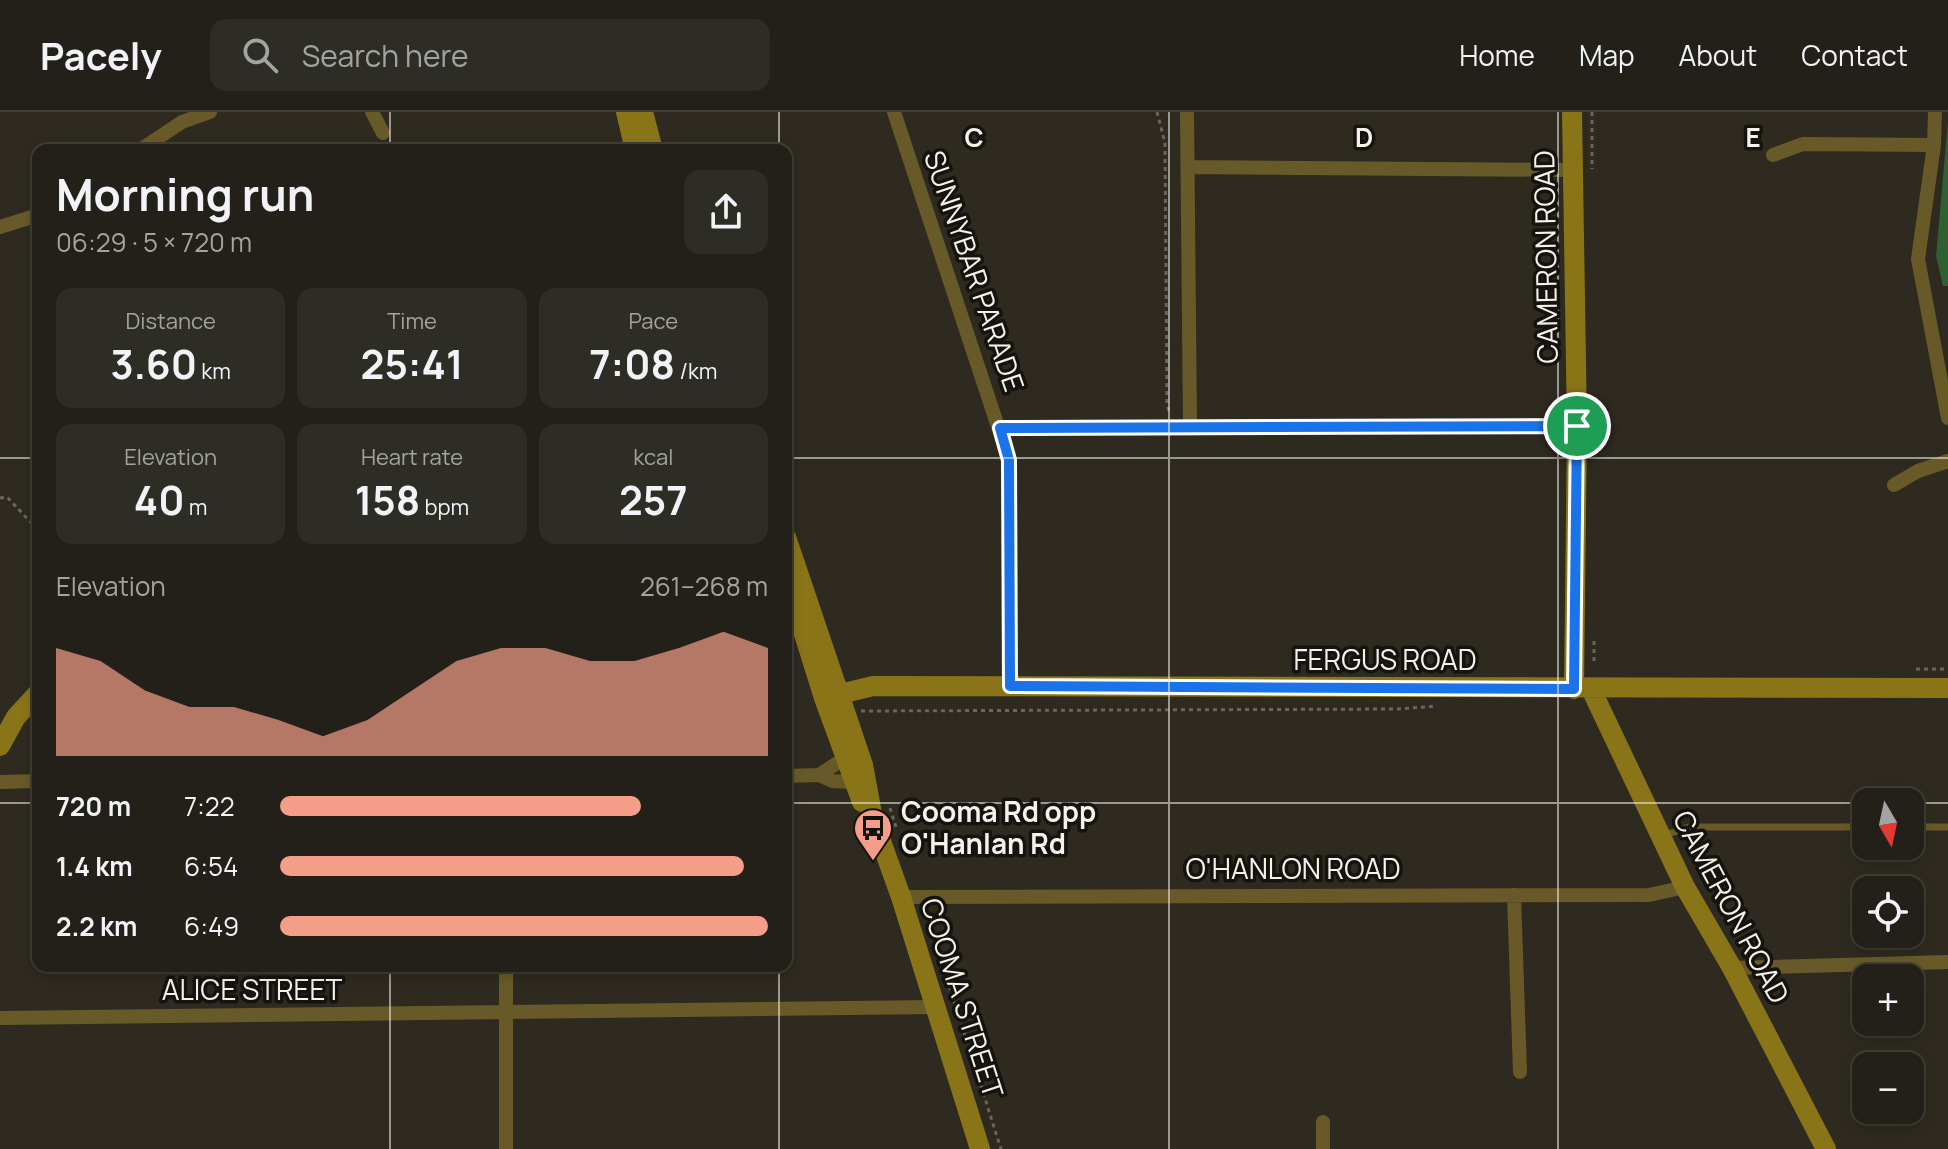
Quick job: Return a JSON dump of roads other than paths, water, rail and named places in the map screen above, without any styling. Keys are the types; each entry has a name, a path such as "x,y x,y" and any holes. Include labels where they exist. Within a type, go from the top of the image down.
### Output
{"street":[{"path":"149,144 182,122 210,112"},
{"path":"372,112 383,133"},
{"path":"626,112 634,144"},
{"path":"643,112 651,144"},
{"name":"SUNNYBAR PARADE","path":"894,112 1009,460 1010,686"},
{"path":"1187,112 1190,426"},
{"name":"CAMERON ROAD","path":"1572,112 1582,172 1577,426 1586,682 1685,887 1732,968 1826,1149"},
{"path":"1935,112 1934,145 1918,259 1948,418"},
{"path":"1773,155 1803,144 1934,145"},
{"path":"1189,167 1582,172"},
{"path":"0,227 32,217"},
{"path":"1000,428 1577,426"},
{"path":"1894,485 1918,471 1948,461"},
{"name":"COOMA STREET","path":"792,558 832,695 845,758 864,806 873,819"},
{"name":"COOMA STREET","path":"792,593 863,765 873,819 901,897 980,1149"},
{"name":"FERGUS ROAD","path":"832,695 873,686 1586,682 1948,688"},
{"path":"0,746 16,717 32,700"},
{"path":"819,775 845,758"},
{"path":"792,776 819,775 832,781 853,782"},
{"path":"0,782 32,781"},
{"name":"O'HANLON ROAD","path":"901,897 1649,895 1685,887"},
{"path":"1514,895 1520,1072"},
{"path":"1732,968 1948,962"},
{"path":"506,972 506,1149"},
{"name":"ALICE STREET","path":"0,1018 936,1007"},
{"path":"1323,1122 1323,1149"}],"lane":[{"path":"1660,836 1689,827 1852,827"},
{"path":"1924,827 1948,827"}],"place":[{"name":"Cooma Rd opp O'Hanlan Rd","path":"873,862"}]}
